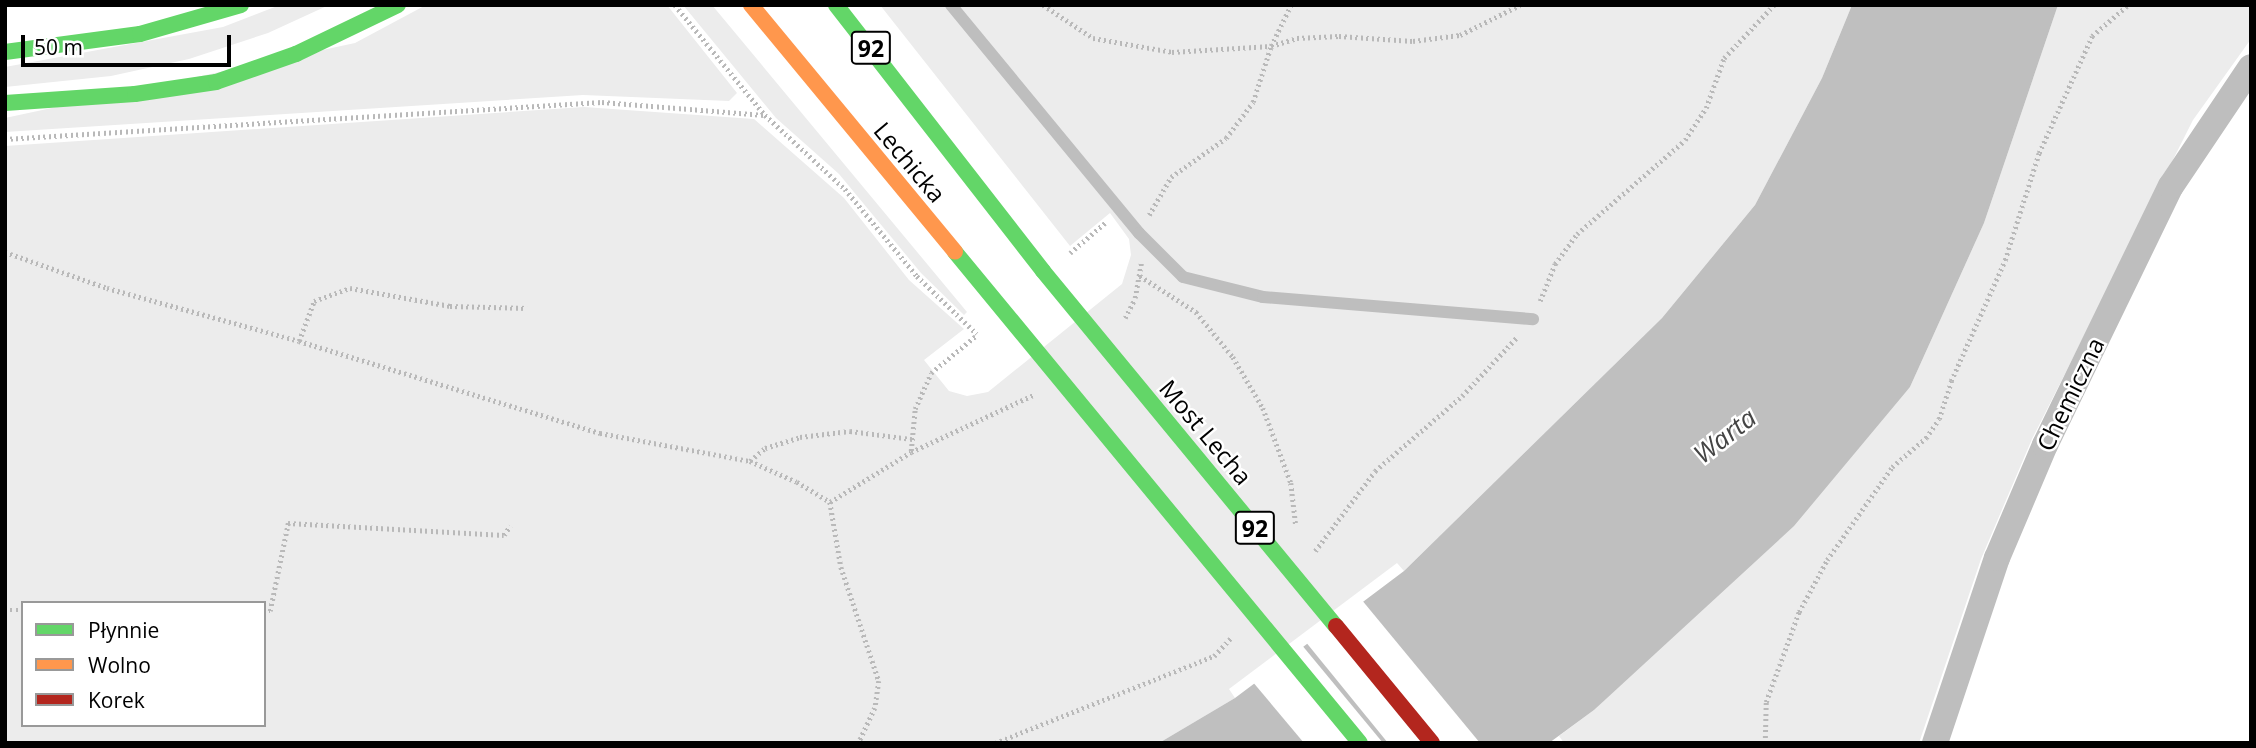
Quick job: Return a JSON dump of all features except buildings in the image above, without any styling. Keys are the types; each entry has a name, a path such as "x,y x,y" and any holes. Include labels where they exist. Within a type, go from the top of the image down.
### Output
{"main road":[{"path":"5,52 140,34 241,5"},
{"path":"5,103 135,94 216,82 296,54 398,5"},
{"name":"Lechicka","path":"751,5 1360,743"},
{"name":"Lechicka","path":"836,5 1078,313"},
{"name":"Most Lecha","path":"1078,313 1432,743"}],"street":[{"name":"Chemiczna","path":"1935,743 1997,558 2045,444 2171,186 2251,67"}],"lane":[{"path":"951,5 1139,233 1183,277 1213,288 1263,296 1533,319"}],"path":[{"path":"676,5 765,115 845,189 917,276 985,344"},
{"path":"1043,5 1093,37 1172,52 1272,46 1297,38 1413,41 1460,35 1520,5"},
{"path":"1123,321 1135,298 1140,276 1139,233 1171,177 1226,138 1253,102 1272,46 1291,5"},
{"path":"1533,319 1555,264 1577,234 1685,140 1706,108 1724,58 1774,5"},
{"path":"1765,743 1766,702 1798,612 1827,560 1892,467 1926,438 1939,419 1956,369 2005,260 2039,153 2092,36 2128,5"},
{"path":"5,139 602,102 765,115"},
{"path":"1073,250 1120,210"},
{"path":"5,252 107,288 299,341 600,433 750,461 797,481 830,502 841,567 879,681 875,708 859,743"},
{"path":"1140,276 1196,312 1233,357 1264,408 1291,483 1298,539"},
{"path":"299,341 314,301 350,288 450,306 527,308"},
{"path":"911,452 915,409 931,373 977,335"},
{"path":"830,502 911,452 1040,392"},
{"path":"750,461 765,448 800,438 850,431 912,439"},
{"path":"266,611 270,611 288,523 504,535 510,526"}],"shaded area":[{"path":"280,5 329,5 268,33 189,59 111,76 5,87 5,67 223,27"},
{"path":"426,5 667,5 737,93 729,101 583,95 5,132 5,118 355,43"},
{"path":"683,5 712,5 967,312 964,315 921,273 839,174 776,118"},
{"path":"880,5 1852,5 1822,78 1755,205 1662,318 1404,571 1397,563 1229,689 1235,698 1159,743 5,743 5,146 584,107 754,119 844,198 909,280 964,329 924,360 949,391 967,396 988,392 1122,284 1131,255 1129,239 1110,213 1070,246"},
{"path":"2058,5 2251,5 2251,39 2193,120 2032,439 1981,559 1919,743 1564,743 1559,736 1594,710 1910,387 1984,223"}],"water":[{"name":"Warta","path":"1852,5 2058,5 1984,223 1910,387 1794,526 1594,710 1549,743 1159,743 1235,698 1404,571 1662,318 1755,205 1822,78"}],"pier":[{"path":"1361,599 1480,743 1388,743 1305,641"},
{"path":"1301,644 1383,743 1304,743 1252,681"}],"traffic: fast":[{"path":"5,52 140,34 241,5"},
{"path":"5,103 135,94 216,82 296,54 398,5"},
{"path":"836,5 1043,271 1336,626"},
{"path":"955,252 1360,743"}],"traffic: slow":[{"path":"751,5 955,252"}],"traffic: jam":[{"path":"1336,626 1432,743"}]}
